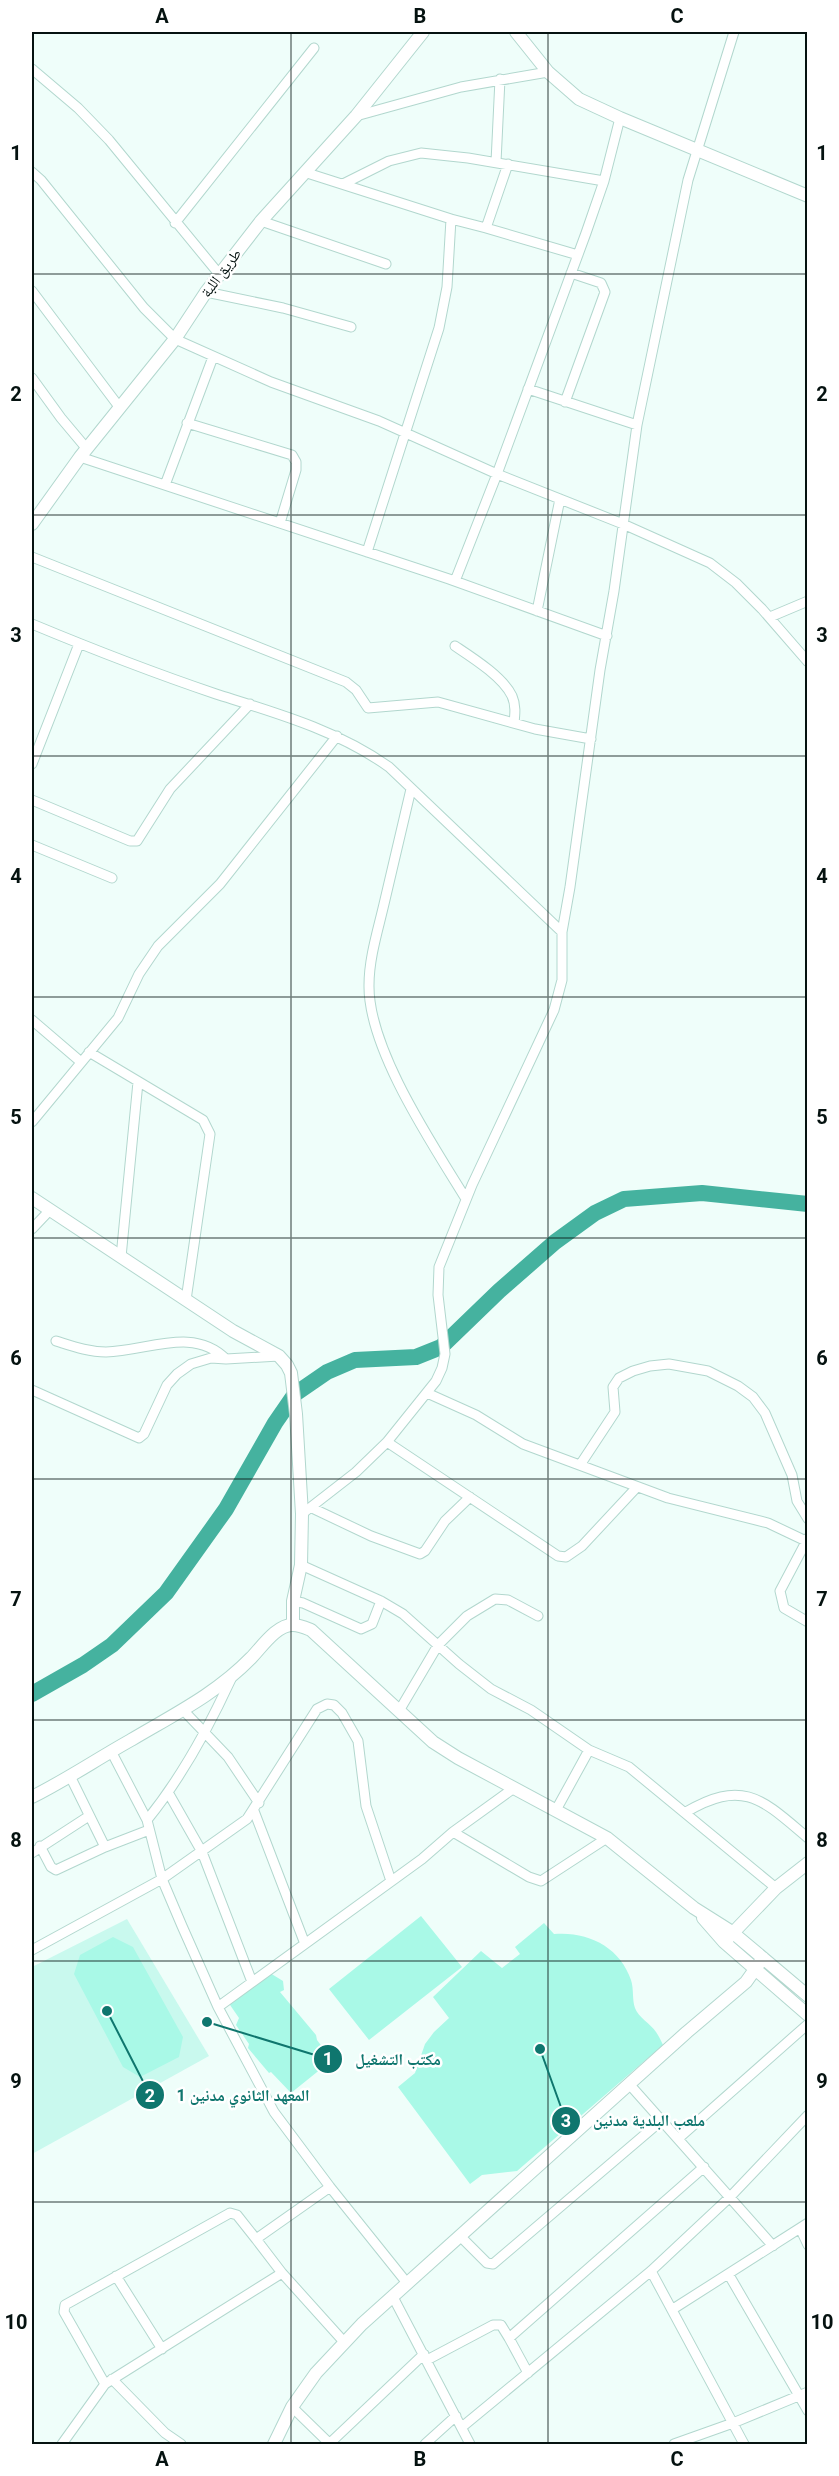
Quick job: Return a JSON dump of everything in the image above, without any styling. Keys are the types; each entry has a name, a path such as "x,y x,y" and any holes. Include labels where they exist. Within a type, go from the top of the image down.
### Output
{"street":[{"name":"طريق اللبة","path":"32,524 83,453 175,339 219,274 261,221 356,116 423,32"},
{"path":"516,32 548,72 579,99 807,196"},
{"path":"307,1511 356,1472 387,1442 414,1406 427,1393 442,1368 445,1354 438,1295 439,1267 466,1199 554,1010 562,980 562,933 600,670 608,636 637,425 675,234 697,151 734,32"},
{"path":"175,223 314,48"},
{"path":"32,69 78,108 109,140 219,274"},
{"path":"356,116 461,87 548,72"},
{"path":"496,162 500,79"},
{"path":"455,581 578,255 604,181 620,118"},
{"path":"343,184 389,161 421,153 496,162 604,181"},
{"path":"486,228 508,164"},
{"path":"32,172 144,308 175,339 271,382 405,433 711,563 736,583 770,617 807,662"},
{"path":"304,172 451,219 578,255"},
{"path":"367,552 427,369 443,309 447,287 451,219"},
{"path":"261,221 386,264"},
{"path":"565,402 605,292 601,283 571,273"},
{"path":"32,291 120,408"},
{"path":"206,292 283,308 351,327"},
{"path":"165,485 213,357"},
{"path":"32,378 83,453 165,485 455,581 608,636"},
{"path":"528,389 637,425"},
{"path":"187,423 292,455 296,462 296,470 280,523"},
{"path":"537,611 560,499"},
{"path":"32,557 346,682 356,690 368,708 438,702 514,723 591,739"},
{"path":"770,617 807,601"},
{"path":"32,624 79,644 337,736 363,749 389,767 562,933"},
{"path":"32,764 79,644"},
{"path":"455,646 478,661 511,694 516,708 514,723"},
{"path":"32,800 130,841 137,841 170,789 250,704"},
{"path":"32,1122 118,1018 139,974 158,946 220,884 337,736"},
{"path":"411,789 373,951 369,986 377,1029 393,1072 466,1199"},
{"path":"32,845 112,878"},
{"path":"32,1020 81,1062"},
{"path":"89,1052 203,1120 210,1134 186,1300"},
{"path":"121,1257 138,1082"},
{"path":"32,1198 233,1331 279,1356 291,1373 307,1511 301,1565 293,1601 293,1625"},
{"path":"32,1229 50,1210"},
{"path":"56,1341 88,1351 105,1352 191,1341 215,1348 226,1359"},
{"path":"32,1390 139,1438 144,1434 167,1385 190,1364 211,1358 279,1356"},
{"path":"580,1465 615,1412 613,1387 619,1378 633,1371 659,1364 708,1371 738,1386 761,1406 792,1475 797,1501 807,1519"},
{"path":"427,1393 476,1415 523,1444 696,1507 768,1523 807,1540 780,1591 784,1608 807,1622"},
{"path":"387,1442 558,1556 566,1557 582,1546 637,1487"},
{"path":"307,1511 420,1554 425,1551 445,1521 470,1497"},
{"path":"301,1565 381,1601 403,1614 491,1689 531,1710 589,1750 629,1767 776,1888"},
{"path":"399,1712 438,1645 467,1616 495,1599 508,1600 538,1616"},
{"path":"293,1601 312,1606 361,1629 372,1624 381,1601"},
{"path":"32,1797 70,1778 111,1751 184,1711 231,1679 273,1635 293,1625 311,1630 433,1742 607,1838 728,1937 763,1958 807,1994"},
{"path":"89,1816 36,1850 51,1867 56,1870 148,1825 206,1733 231,1679"},
{"path":"32,1950 162,1879 247,1819 317,1709 323,1704 334,1705 350,1724 358,1741 366,1806 391,1881"},
{"path":"184,1711 228,1757 256,1807 305,1944"},
{"path":"556,1810 589,1750"},
{"path":"111,1751 148,1825 162,1879 218,2007 274,2112 330,2187 407,2283"},
{"path":"70,1778 105,1847"},
{"path":"218,2007 422,1859 453,1832 514,1788"},
{"path":"169,1794 202,1852 252,1982"},
{"path":"686,1812 706,1800 722,1796 737,1795 756,1798 771,1807 807,1838"},
{"path":"453,1832 537,1880 545,1879 607,1838"},
{"path":"728,1937 776,1888 807,1863"},
{"path":"728,1937 754,1969 807,2015"},
{"path":"274,2445 292,2407 316,2373 362,2324 746,1982 763,1958"},
{"path":"746,1982 765,1977 774,1967"},
{"path":"778,1988 807,1994"},
{"path":"679,2138 807,2024"},
{"path":"630,2085 773,2246"},
{"path":"462,2427 651,2271 730,2197 807,2115"},
{"path":"461,2237 483,2260 494,2264 662,2120"},
{"path":"509,2338 704,2167"},
{"path":"256,2239 330,2187"},
{"path":"182,2445 165,2433 108,2382 63,2309 68,2303 230,2213 237,2215 282,2273 345,2343"},
{"path":"673,2309 804,2226 807,2245"},
{"path":"651,2271 744,2445"},
{"path":"62,2445 108,2382 282,2273"},
{"path":"729,2275 804,2394 807,2411"},
{"path":"116,2276 162,2349"},
{"path":"393,2297 470,2445"},
{"path":"292,2407 330,2444 425,2357 493,2325 501,2325 528,2373"},
{"path":"674,2445 804,2394"},
{"path":"425,2445 456,2416"}],"shaded area":[{"path":"421,1916 462,1967 369,2040 329,1989"},
{"path":"127,1919 209,2056 32,2154 32,1967"},
{"path":"544,1923 554,1934 579,1935 601,1943 619,1958 631,1980 634,2005 637,2011 654,2029 663,2045 517,2171 482,2175 470,2184 398,2087 415,2073 425,2044 449,2018 433,1997 481,1951 502,1968 520,1954 515,1947"},
{"path":"113,1937 133,1947 183,2037 179,2057 140,2077 123,2067 74,1974 80,1955"},
{"path":"270,1973 283,1981 284,1990 280,1992 316,2035 317,2040 332,2060 291,2093 271,2072 269,2073 248,2048 249,2044 236,2025 239,2018 228,2002"}],"waterway":[{"path":"32,1694 83,1665 112,1645 166,1593 226,1509 275,1423 295,1394 327,1372 355,1360 416,1357 441,1347 499,1291 555,1242 595,1213 624,1199 702,1193 808,1204"}],"place":[{"name":"المعهد الثانوي مدنين 1","path":"107,2011"},
{"name":"مكتب التشغيل","path":"207,2022"},
{"name":"ملعب البلدية مدنين","path":"540,2049"}]}
